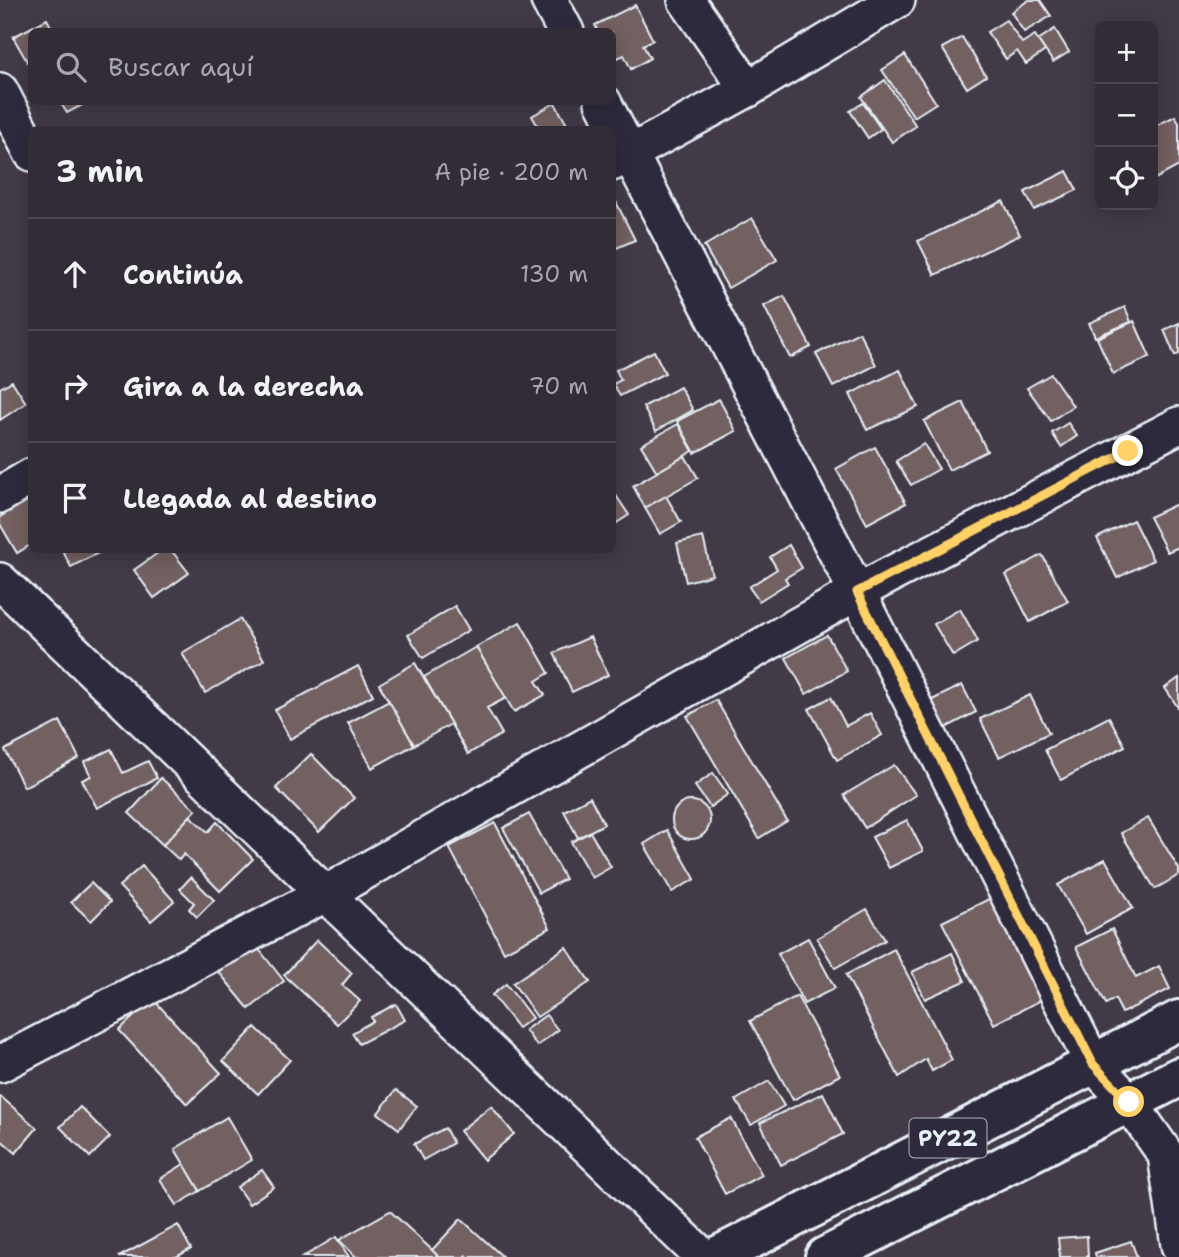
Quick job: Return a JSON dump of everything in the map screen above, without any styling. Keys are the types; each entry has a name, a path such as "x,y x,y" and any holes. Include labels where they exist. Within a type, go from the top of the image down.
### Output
{"highway":[{"name":"PY22","path":"716,1257 1179,1020"},
{"name":"PY22","path":"825,1257 1179,1077"}],"street":[{"path":"549,0 564,28"},
{"path":"686,0 748,89"},
{"path":"622,158 748,89 897,0"},
{"path":"0,91 28,145"},
{"path":"604,105 611,126"},
{"path":"616,140 622,158 857,592 1093,1064 1129,1102 1166,1154 1179,1245"},
{"path":"0,1064 325,894 857,592 1179,425"},
{"path":"0,495 28,478"},
{"path":"0,581 703,1257"}],"building":[{"path":"1029,0 1040,0 1051,16 1024,32 1011,12"},
{"path":"635,5 653,40 643,45 650,58 631,69 624,55 616,59 616,28 596,28 595,25"},
{"path":"47,19 52,28 30,28"},
{"path":"1006,20 1022,43 1035,35 1045,51 1026,64 1017,51 1006,59 987,32"},
{"path":"28,29 28,63 13,37"},
{"path":"1055,29 1069,52 1053,62 1038,40"},
{"path":"962,37 986,76 967,88 942,48"},
{"path":"905,55 936,103 914,117 882,70"},
{"path":"885,80 916,126 892,142 861,97"},
{"path":"863,103 881,129 868,138 850,111"},
{"path":"62,105 82,105 67,113"},
{"path":"556,105 568,126 538,126 532,116"},
{"path":"1175,116 1179,123 1179,166 1158,177 1158,147 1158,124"},
{"path":"1067,171 1077,190 1034,210 1025,192"},
{"path":"1003,201 1020,235 935,275 918,241"},
{"path":"616,202 635,240 616,248"},
{"path":"752,218 777,260 728,288 704,246"},
{"path":"784,296 811,347 790,358 764,306"},
{"path":"1125,307 1131,322 1095,337 1089,323"},
{"path":"1134,321 1150,357 1113,374 1097,338"},
{"path":"1179,323 1179,354 1175,356 1164,330"},
{"path":"859,332 876,365 833,387 816,354"},
{"path":"654,351 665,373 620,396 616,382 621,380 616,370"},
{"path":"900,370 918,407 867,430 850,394"},
{"path":"1051,374 1073,406 1051,421 1027,388"},
{"path":"12,381 26,403 0,420 0,388"},
{"path":"680,387 693,410 656,431 643,407"},
{"path":"719,399 736,431 695,453 677,421"},
{"path":"963,402 987,451 949,470 924,421"},
{"path":"1068,423 1077,436 1061,447 1052,433"},
{"path":"678,424 693,451 657,472 641,445"},
{"path":"924,444 939,469 911,485 896,461"},
{"path":"875,447 906,503 867,524 836,469"},
{"path":"685,456 698,478 645,508 633,486"},
{"path":"616,496 629,515 616,523"},
{"path":"666,496 681,522 660,534 645,508"},
{"path":"28,500 28,546 17,553 0,524 0,517"},
{"path":"1179,503 1179,547 1167,552 1149,517"},
{"path":"1133,520 1153,560 1117,578 1097,538"},
{"path":"703,537 712,575 686,582 677,543"},
{"path":"789,545 802,568 785,578 788,583 759,601 749,587 777,569 770,557"},
{"path":"64,553 98,553 71,567"},
{"path":"158,553 173,553 189,573 154,598 134,570"},
{"path":"1042,555 1068,601 1030,622 1006,575"},
{"path":"455,606 469,630 423,658 408,635"},
{"path":"960,609 978,641 953,656 934,624"},
{"path":"240,619 264,660 205,693 182,653"},
{"path":"520,622 549,673 536,681 545,695 514,712 476,647"},
{"path":"827,635 847,671 806,694 786,658"},
{"path":"590,637 608,675 572,692 554,653"},
{"path":"476,647 506,698 487,708 502,734 468,754 424,677"},
{"path":"415,663 451,724 414,745 379,684"},
{"path":"358,666 373,695 290,739 275,710"},
{"path":"1179,678 1179,709 1165,688"},
{"path":"962,685 976,712 940,731 926,703"},
{"path":"1030,695 1049,733 999,757 980,719"},
{"path":"831,697 846,726 870,713 882,735 837,760 809,709"},
{"path":"716,700 787,821 759,838 687,716"},
{"path":"389,701 414,745 372,768 348,723"},
{"path":"1109,717 1125,746 1061,780 1045,750"},
{"path":"60,721 79,758 24,787 5,750"},
{"path":"111,749 123,773 148,761 157,778 97,808 82,780 91,776 84,762"},
{"path":"311,754 354,798 319,832 276,788"},
{"path":"894,765 916,795 865,828 844,795"},
{"path":"713,773 728,794 710,807 695,786"},
{"path":"161,778 196,810 163,845 129,813"},
{"path":"590,797 604,824 578,838 564,811"},
{"path":"691,801 704,807 710,820 704,833 691,839 678,833 672,820 678,807"},
{"path":"529,814 565,879 539,893 503,828"},
{"path":"190,816 208,832 217,822 253,859 220,891 184,854 179,860 163,845"},
{"path":"1148,818 1179,869 1179,875 1155,889 1121,833"},
{"path":"907,820 923,851 889,868 872,837"},
{"path":"495,823 550,928 504,952 449,847"},
{"path":"667,830 695,879 672,892 644,844"},
{"path":"590,832 611,867 592,878 571,842"},
{"path":"1105,859 1133,908 1086,934 1058,885"},
{"path":"142,866 174,901 151,921 119,886"},
{"path":"191,877 214,900 197,917 189,909 194,903 180,889"},
{"path":"91,883 110,902 91,921 71,902"},
{"path":"991,898 1043,999 994,1024 942,922"},
{"path":"867,909 885,940 835,968 817,938"},
{"path":"1112,929 1136,978 1159,966 1170,989 1122,1013 1115,999 1106,1004 1076,947"},
{"path":"250,938 284,981 249,1009 214,966"},
{"path":"808,938 835,988 804,1004 778,954"},
{"path":"317,940 352,973 342,985 360,1001 337,1024 284,975"},
{"path":"566,947 590,982 537,1017 513,983"},
{"path":"894,949 952,1060 932,1071 926,1059 899,1077 846,975"},
{"path":"952,953 965,981 925,999 912,972"},
{"path":"506,984 532,1018 518,1028 492,995"},
{"path":"797,996 840,1075 793,1100 750,1021"},
{"path":"153,999 221,1073 187,1104 119,1030"},
{"path":"396,1004 405,1020 359,1044 352,1033 373,1021 371,1017"},
{"path":"546,1015 558,1030 537,1046 525,1030"},
{"path":"255,1027 290,1060 258,1094 223,1061"},
{"path":"769,1081 784,1106 751,1125 736,1100"},
{"path":"396,1090 417,1106 399,1129 378,1113"},
{"path":"823,1093 843,1134 781,1165 760,1123"},
{"path":"0,1096 37,1128 16,1153 0,1139"},
{"path":"491,1106 514,1134 484,1160 460,1131"},
{"path":"80,1107 110,1137 90,1157 60,1127"},
{"path":"227,1117 252,1160 200,1191 175,1149"},
{"path":"731,1118 762,1175 725,1194 695,1137"},
{"path":"445,1128 453,1143 423,1160 414,1144"},
{"path":"184,1164 200,1191 177,1205 160,1179"},
{"path":"262,1170 274,1187 249,1204 237,1187"},
{"path":"390,1211 439,1257 356,1257 339,1240"},
{"path":"461,1219 502,1256 439,1257 432,1250"},
{"path":"178,1225 191,1249 176,1257 119,1257"},
{"path":"1087,1236 1088,1257 1060,1257 1058,1238"},
{"path":"336,1237 349,1257 303,1257"},
{"path":"1131,1241 1137,1257 1096,1257 1095,1253"}],"route":[{"path":"1128,451 857,592 1093,1064 1129,1102"}]}
